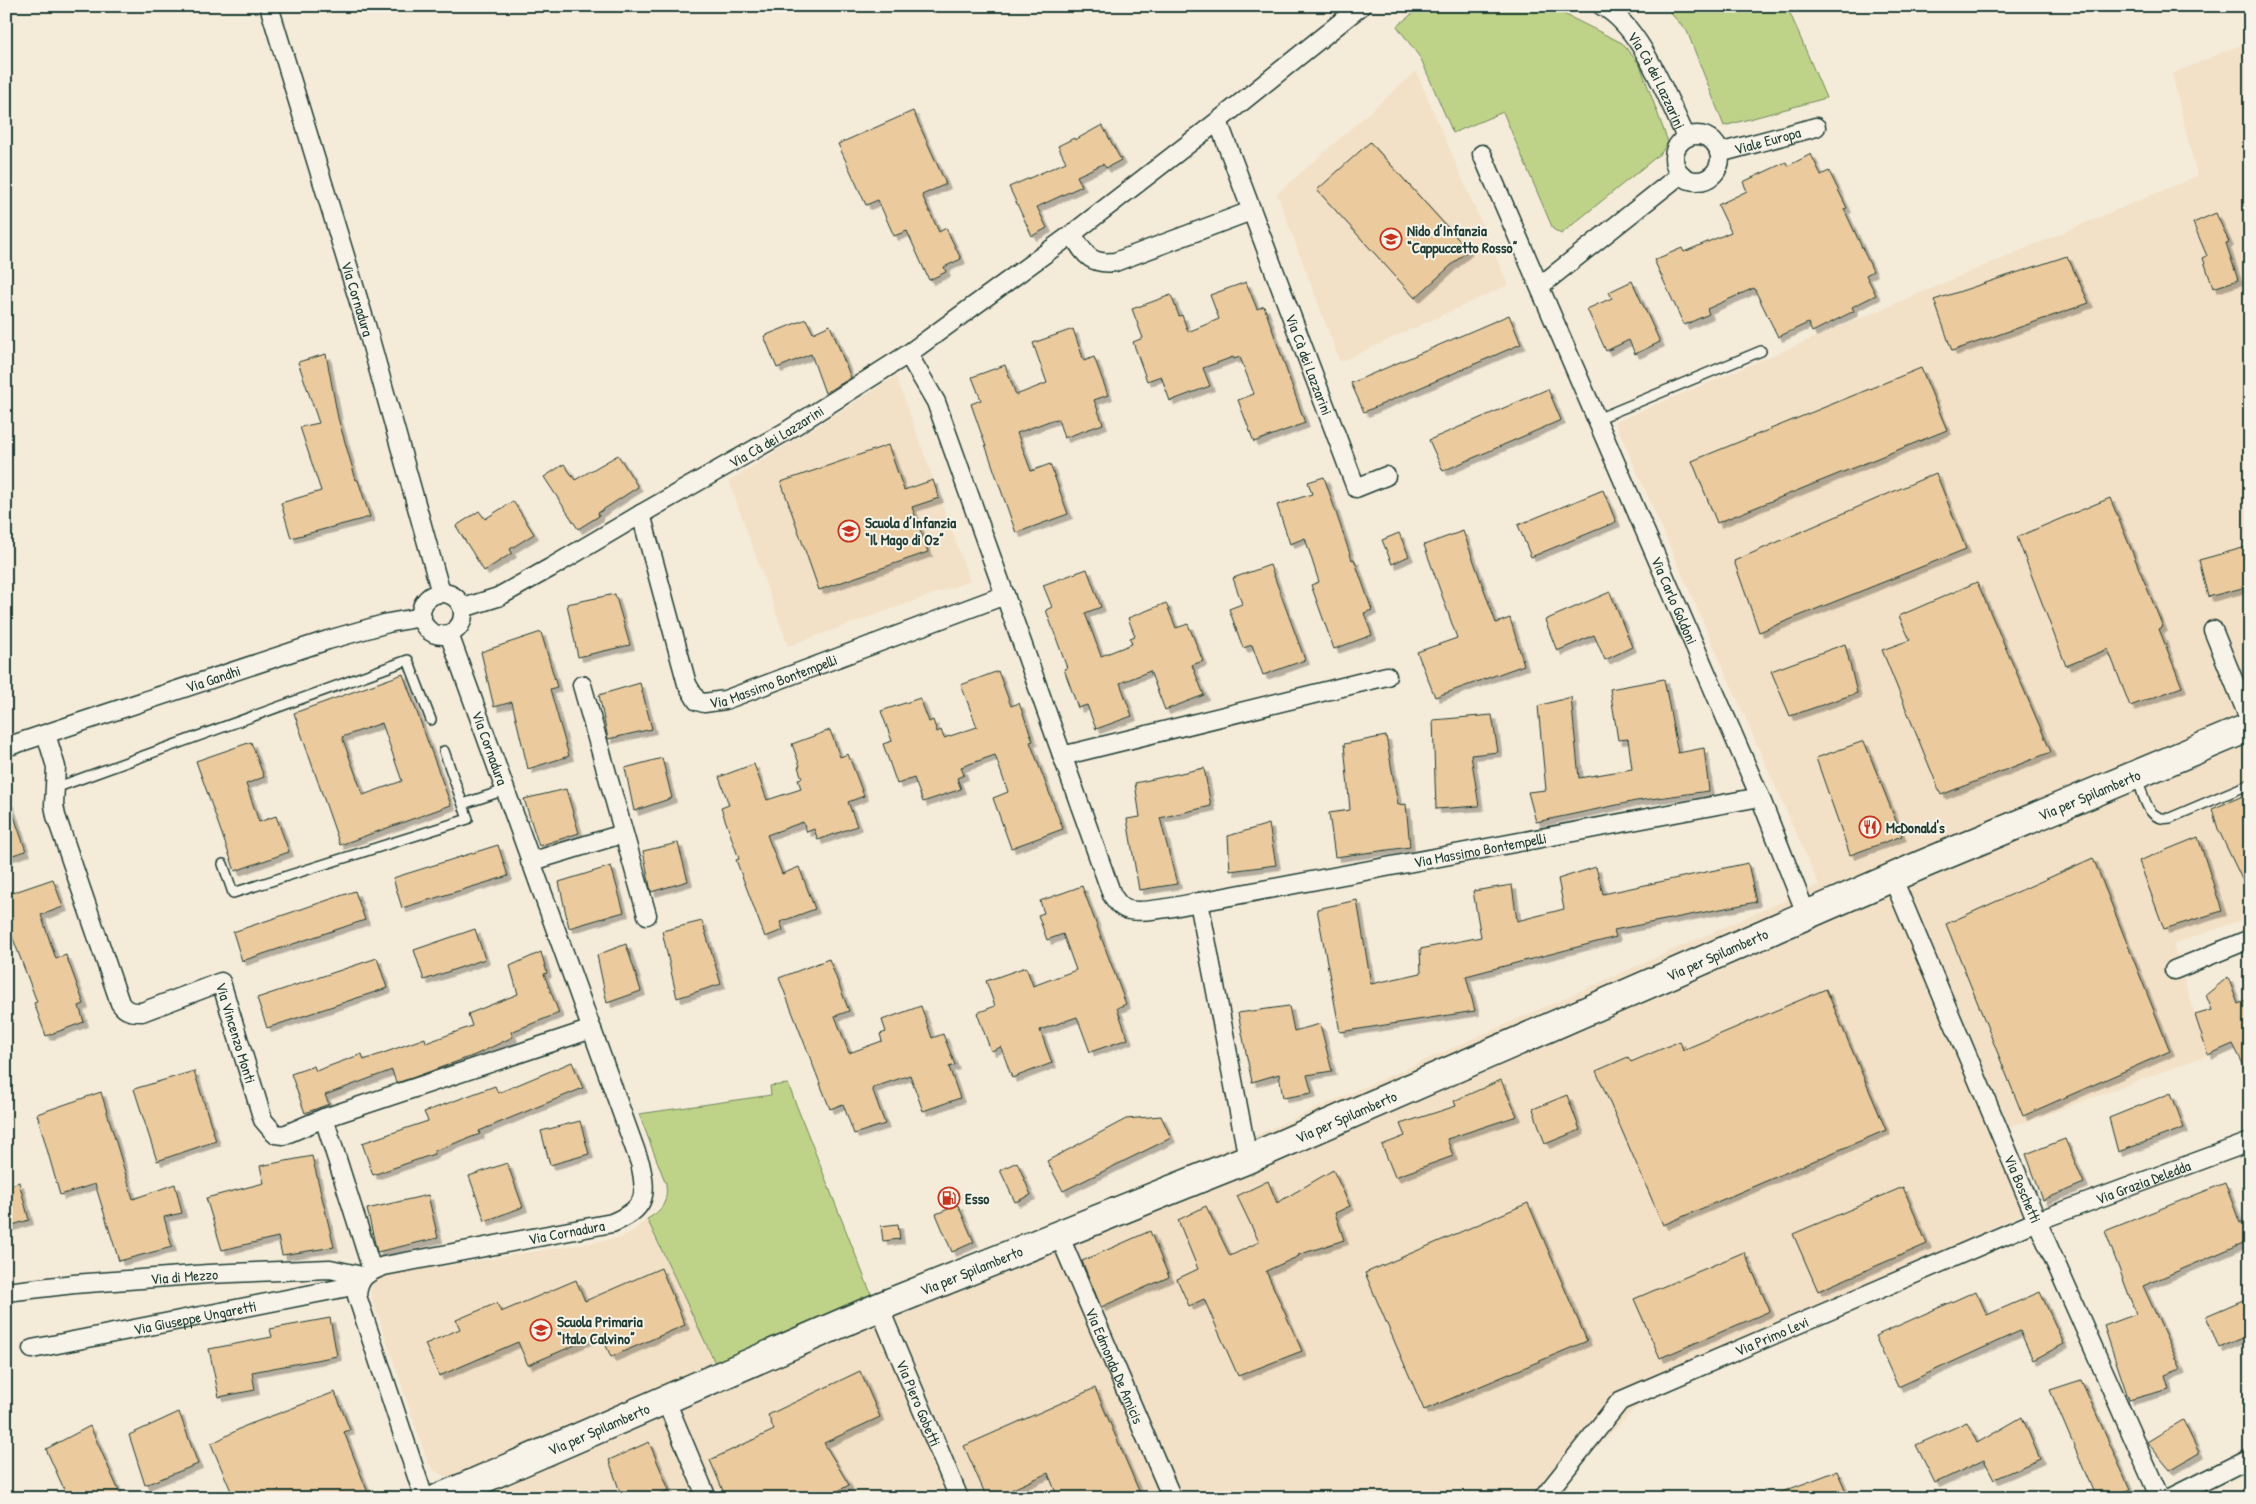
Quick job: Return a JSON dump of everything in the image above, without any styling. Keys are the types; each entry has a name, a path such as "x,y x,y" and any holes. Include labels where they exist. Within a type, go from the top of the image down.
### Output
{"main road":[{"name":"Via per Spilamberto","path":"439,1498 666,1401 878,1307 1248,1159 1806,916 2250,727"}],"street":[{"name":"Via Cornadura","path":"268,6 366,325 441,593"},
{"name":"Via Cà dei Lazzarini","path":"463,608 498,597 523,584 640,514 785,432 908,354 1072,234 1218,121 1361,6"},
{"name":"Via Cà dei Lazzarini","path":"1602,6 1627,24 1640,43 1686,137"},
{"name":"Via Cà dei Lazzarini","path":"1218,121 1356,488 1386,476"},
{"name":"Viale Europa","path":"1719,153 1816,127"},
{"path":"1693,135 1707,137 1717,146 1719,153 1718,166 1705,179 1692,180 1677,170 1674,158 1677,145 1686,137 1693,135"},
{"name":"Via Carlo Goldoni","path":"1482,154 1760,796 1806,916"},
{"path":"1540,286 1681,174"},
{"path":"1072,234 1091,260 1102,263 1115,262 1251,211"},
{"name":"Via Massimo Bontempelli","path":"908,354 936,402 1112,895 1120,906 1127,910 1138,911 1199,902 1760,796"},
{"name":"Via Massimo Bontempelli","path":"640,514 687,684 697,701 704,703 725,700 1006,595"},
{"path":"441,593 454,596 463,608 461,624 449,634 442,635 429,630 422,617 424,604 434,595 441,593"},
{"name":"Via Gandhi","path":"6,747 328,640 388,623 422,617"},
{"path":"2213,630 2250,721"},
{"name":"Via Cornadura","path":"364,1277 393,1264 612,1223 636,1210 643,1200 644,1190 640,1163 449,634"},
{"path":"1062,756 1387,676"},
{"path":"582,685 622,834 647,915"},
{"name":"Via Vincenzo Monti","path":"46,734 56,767 56,816 120,1003 131,1012 142,1012 222,982 263,1120 276,1134 284,1135 324,1118 592,1029"},
{"path":"530,862 622,834"},
{"name":"Via Boschetti","path":"1893,879 2036,1221 2160,1498"},
{"path":"1199,902 1248,1159"},
{"path":"2174,970 2250,939"},
{"path":"324,1118 364,1277 357,1296 424,1498"},
{"name":"Via Grazia Deledda","path":"2036,1221 2250,1142"},
{"name":"Via Primo Levi","path":"1543,1498 1620,1401 2036,1221"},
{"name":"Via Edmondo De Amicis","path":"1058,1235 1172,1498"},
{"name":"Via di Mezzo","path":"6,1292 74,1284 208,1274 330,1269 364,1277"},
{"name":"Via Giuseppe Ungaretti","path":"32,1349 364,1277"},
{"name":"Via Piero Gobetti","path":"878,1307 960,1498"},
{"path":"666,1401 707,1498"},
{"path":"2170,1498 2250,1458"}],"lane":[{"path":"1597,419 1761,351"},
{"path":"55,788 408,660 431,720"},
{"path":"223,864 233,893 468,818 444,751"},
{"path":"2136,775 2154,817 2161,819 2170,818 2250,784"},
{"path":"463,804 505,790"}],"shaded area":[{"path":"2250,41 2250,917 2173,944 2208,1055 2026,1122 2002,1128 2024,1213 1849,1294 1654,1389 1585,1460 1559,1498 440,1498 1819,885 1615,422 2197,176 2172,74"},
{"name":"Nido d’Infanzia “Cappuccetto Rosso”","path":"1416,71 1508,285 1340,362 1277,194"},
{"name":"Scuola d’Infanzia “Il Mago di Oz”","path":"896,376 970,581 788,646 729,481"},
{"name":"Scuola Primaria “Italo Calvino”","path":"647,1219 717,1367 451,1480 434,1470 428,1463 370,1293 374,1282 380,1276 620,1238 634,1230"}],"green space":[{"path":"1422,6 1548,6 1622,43 1640,65 1668,142 1661,153 1561,234 1553,229 1503,112 1453,133 1421,59 1397,26"},
{"path":"1664,6 1787,6 1826,98 1724,126 1687,31"},
{"path":"788,1084 873,1299 717,1367 647,1219 657,1213 663,1205 666,1196 666,1184 639,1114 771,1095 770,1086"}],"building":[{"path":"913,111 946,184 922,195 939,232 946,228 961,259 944,267 946,272 929,280 907,231 894,236 878,200 866,205 838,144"},
{"path":"1102,125 1121,160 1106,168 1103,164 1077,176 1082,186 1037,207 1047,228 1032,236 1009,187 1066,162 1058,146 1074,138 1075,140"},
{"path":"1370,142 1468,250 1415,298 1317,190"},
{"path":"1811,154 1821,175 1829,171 1847,208 1844,209 1873,271 1866,275 1876,295 1852,307 1854,311 1812,332 1808,323 1778,337 1754,288 1707,309 1709,314 1684,325 1654,260 1682,248 1684,252 1731,232 1718,205 1747,191 1743,182 1786,162 1788,166"},
{"path":"2216,213 2229,242 2226,243 2238,280 2213,288 2203,258 2207,256 2193,223"},
{"path":"2067,256 2089,303 1952,351 1934,300"},
{"path":"1632,281 1660,342 1635,354 1629,340 1606,351 1587,309 1612,298 1609,292"},
{"path":"1246,282 1257,309 1264,306 1305,423 1254,442 1238,400 1254,394 1240,357 1234,359 1233,357 1203,368 1210,386 1170,401 1161,376 1147,381 1133,342 1143,338 1132,309 1171,295 1179,316 1182,315 1188,332 1219,319 1210,295"},
{"path":"1509,315 1521,344 1364,412 1351,383"},
{"path":"806,319 813,333 830,325 851,378 825,393 811,354 777,368 764,336"},
{"path":"1073,329 1084,361 1094,357 1108,395 1094,400 1103,424 1064,438 1058,419 1017,433 1031,471 1050,464 1068,514 1016,533 971,404 981,400 972,377 1005,365 1016,395 1047,383 1033,343"},
{"path":"326,354 338,418 356,480 358,480 370,517 291,538 281,503 321,491 300,427 319,423 298,362"},
{"path":"1921,368 1947,430 1717,523 1692,461"},
{"path":"1548,389 1561,420 1443,471 1429,440"},
{"path":"888,445 904,490 933,480 939,498 912,507 928,552 819,590 781,482"},
{"path":"618,455 638,487 598,513 599,516 578,529 544,477 564,464 575,480"},
{"path":"1936,473 1966,549 1759,632 1734,561"},
{"path":"1324,477 1352,560 1354,559 1372,610 1364,613 1372,635 1334,649 1311,585 1319,582 1305,538 1290,544 1277,505 1312,494 1308,482"},
{"path":"1603,490 1616,522 1531,557 1518,525"},
{"path":"2110,498 2163,627 2159,629 2182,687 2130,706 2108,649 2066,666 2017,537"},
{"path":"513,501 534,534 510,549 512,553 484,571 456,526 479,511 485,519"},
{"path":"1463,531 1496,623 1510,618 1524,665 1435,697 1417,652 1457,638 1424,545"},
{"path":"1399,533 1409,556 1392,564 1382,540"},
{"path":"2250,546 2250,586 2208,597 2199,560"},
{"path":"1270,565 1305,660 1263,675 1252,645 1243,648 1229,609 1242,604 1233,578"},
{"path":"1087,569 1101,607 1085,613 1101,656 1132,644 1130,638 1135,636 1128,618 1166,603 1176,628 1188,624 1203,661 1192,665 1204,695 1165,710 1150,671 1120,683 1132,716 1096,729 1087,705 1078,708 1064,669 1067,668 1046,610 1052,607 1043,585"},
{"path":"1977,582 2051,752 1941,795 1882,650 1910,640 1899,616"},
{"path":"1610,592 1632,647 1605,660 1594,635 1557,651 1545,620"},
{"path":"615,594 630,645 578,657 567,604"},
{"path":"541,632 557,687 550,689 569,756 528,769 512,702 494,707 481,652"},
{"path":"1845,644 1857,693 1790,716 1771,671"},
{"path":"998,671 1011,706 1019,703 1033,741 1030,742 1063,829 1011,848 993,798 1008,792 995,755 961,767 964,775 957,778 961,789 923,802 914,778 897,784 883,744 892,741 881,711 920,698 929,722 933,720 937,732 941,730 944,738 977,727 961,685"},
{"path":"403,674 451,805 340,845 294,713","holes":["382,723 402,781 363,795 342,737"]},
{"path":"1664,679 1678,753 1704,748 1709,791 1636,801 1536,822 1528,792 1546,790 1538,706 1571,697 1579,778 1632,769 1628,739 1618,740 1610,689"},
{"path":"640,683 652,729 608,739 599,695"},
{"path":"1492,715 1498,752 1471,755 1479,806 1436,809 1433,720"},
{"path":"830,730 840,757 848,754 864,796 848,802 857,826 818,840 814,829 807,832 803,822 767,835 782,874 799,867 815,909 780,922 783,930 765,937 736,860 739,859 721,808 729,805 719,777 754,764 767,800 801,789 798,779 802,778 798,767 800,766 792,744"},
{"path":"1386,736 1398,805 1406,804 1410,847 1335,857 1329,813 1350,810 1344,744"},
{"path":"1864,741 1902,836 1850,855 1816,758"},
{"path":"251,742 264,777 246,784 259,822 276,816 289,852 235,871 196,761"},
{"path":"662,758 672,798 634,811 625,768"},
{"path":"1204,768 1211,806 1160,818 1177,884 1139,890 1127,819 1140,817 1135,783"},
{"path":"566,789 579,833 539,846 524,799"},
{"path":"2250,793 2250,896 2218,829 2212,809"},
{"path":"9,802 26,851 6,857 6,803"},
{"path":"1269,824 1276,865 1230,871 1228,836"},
{"path":"2198,837 2222,911 2164,929 2139,861"},
{"path":"678,843 688,881 651,892 643,851"},
{"path":"498,845 508,876 402,908 393,878"},
{"path":"2093,858 2170,1051 2023,1116 1946,924"},
{"path":"1748,863 1756,902 1614,930 1616,937 1466,976 1475,1011 1340,1032 1317,909 1357,900 1371,984 1421,973 1420,949 1481,937 1473,891 1512,885 1517,921 1564,909 1558,879 1596,867 1603,894"},
{"path":"611,866 624,912 569,928 559,882"},
{"path":"53,879 63,907 41,915 56,959 66,955 84,1004 79,1006 84,1022 46,1036 34,1003 37,1002 6,920 6,895"},
{"path":"1082,886 1126,1004 1117,1008 1128,1039 1090,1052 1077,1017 1040,1030 1052,1063 1012,1078 1001,1047 991,1051 977,1013 995,1006 986,981 1026,967 1033,986 1076,970 1063,934 1047,940 1038,915 1044,913 1040,901"},
{"path":"355,891 365,920 242,961 233,932"},
{"path":"702,921 721,984 677,998 662,931"},
{"path":"475,929 485,959 424,980 414,950"},
{"path":"626,944 641,991 607,1003 597,955"},
{"path":"541,952 547,973 544,974 559,1013 511,1032 513,1037 475,1055 412,1078 396,1083 392,1070 325,1095 329,1104 305,1113 291,1074 314,1066 316,1071 362,1054 364,1060 425,1038 426,1043 472,1026 468,1014 518,994 510,966"},
{"path":"377,958 387,988 267,1028 257,998"},
{"path":"829,959 849,1011 835,1016 849,1053 882,1041 880,1034 886,1032 882,1020 921,1006 932,1038 943,1034 955,1065 949,1067 960,1098 923,1111 910,1075 872,1088 885,1124 854,1134 843,1104 830,1109 779,978"},
{"path":"2228,977 2238,1004 2250,999 2250,1078 2233,1044 2208,1055 2195,1015 2212,1010 2206,995"},
{"path":"1826,989 1886,1130 1663,1225 1596,1071 1628,1057 1631,1062 1680,1041 1683,1050"},
{"path":"1289,1006 1294,1031 1320,1024 1332,1071 1307,1075 1312,1093 1283,1098 1279,1074 1252,1082 1238,1013"},
{"path":"572,1062 583,1088 479,1131 480,1134 434,1151 434,1154 373,1175 362,1143 428,1121 424,1112 495,1086 498,1093"},
{"path":"194,1071 216,1141 157,1161 134,1089"},
{"path":"1501,1080 1517,1116 1447,1139 1453,1156 1395,1177 1382,1145 1405,1136 1400,1124 1456,1106 1454,1101"},
{"path":"101,1092 133,1199 175,1184 182,1213 164,1217 172,1247 119,1261 95,1184 60,1195 37,1114"},
{"path":"2171,1093 2184,1128 2118,1152 2109,1118"},
{"path":"1567,1095 1580,1130 1545,1144 1533,1109"},
{"path":"1161,1116 1171,1138 1063,1191 1047,1161 1126,1119"},
{"path":"580,1121 589,1154 550,1165 541,1131"},
{"path":"2065,1139 2084,1183 2043,1200 2026,1154"},
{"path":"312,1156 334,1247 282,1255 278,1237 222,1250 206,1198 264,1183 260,1166"},
{"path":"1017,1162 1031,1195 1015,1202 1000,1170"},
{"path":"507,1163 523,1207 485,1221 469,1176"},
{"path":"1333,1170 1350,1206 1335,1213 1344,1240 1298,1255 1266,1271 1302,1351 1238,1376 1204,1299 1189,1306 1177,1279 1198,1269 1178,1220 1206,1206 1230,1256 1259,1242 1237,1196 1268,1181 1277,1203"},
{"path":"19,1182 29,1220 6,1227 6,1187"},
{"path":"2225,1183 2240,1223 2250,1219 2250,1240 2143,1286 2181,1369 2165,1375 2169,1389 2129,1400 2104,1326 2136,1314 2105,1231"},
{"path":"1903,1187 1927,1244 1818,1291 1793,1234"},
{"path":"428,1195 438,1238 377,1252 367,1209"},
{"path":"1528,1203 1587,1341 1424,1410 1365,1273"},
{"path":"958,1205 974,1242 952,1252 936,1214"},
{"path":"898,1224 900,1239 883,1241 881,1226"},
{"path":"1150,1231 1169,1277 1101,1307 1082,1261"},
{"path":"1744,1252 1770,1311 1660,1358 1634,1299"},
{"path":"661,1268 685,1325 611,1357 601,1334 528,1365 518,1342 439,1376 425,1344 460,1329 456,1320 497,1303 501,1312 576,1280 585,1301"},
{"path":"1976,1291 1987,1315 2040,1292 2064,1344 2033,1360 2020,1331 1898,1387 1875,1336"},
{"path":"2250,1297 2250,1335 2219,1348 2206,1316"},
{"path":"330,1318 337,1356 252,1372 255,1390 219,1397 209,1349 272,1337 270,1329"},
{"path":"860,1371 880,1417 824,1443 849,1485 825,1498 726,1498 710,1460 774,1430 768,1415"},
{"path":"2081,1380 2130,1489 2110,1498 2096,1498 2050,1390"},
{"path":"1095,1388 1142,1498 1058,1498 1048,1473 993,1498 987,1498 964,1446"},
{"path":"335,1392 350,1430 344,1432 370,1498 234,1498 211,1444 245,1426"},
{"path":"179,1412 198,1464 145,1485 129,1435"},
{"path":"2022,1417 2040,1459 1994,1479 1984,1460 1935,1483 1916,1445 1967,1422 1977,1443"},
{"path":"2183,1420 2199,1453 2170,1470 2147,1442"},
{"path":"90,1426 122,1498 68,1498 46,1449"},
{"path":"649,1442 669,1490 649,1498 622,1498 609,1460"},
{"path":"1837,1471 1849,1498 1771,1498 1771,1496"}],"place":[{"name":"Nido d’Infanzia “Cappuccetto Rosso”","path":"1391,239"},
{"name":"Scuola d’Infanzia “Il Mago di Oz”","path":"849,531"},
{"name":"McDonald's","path":"1870,827"},
{"name":"Esso","path":"949,1198"},
{"name":"Scuola Primaria “Italo Calvino”","path":"541,1330"}]}
